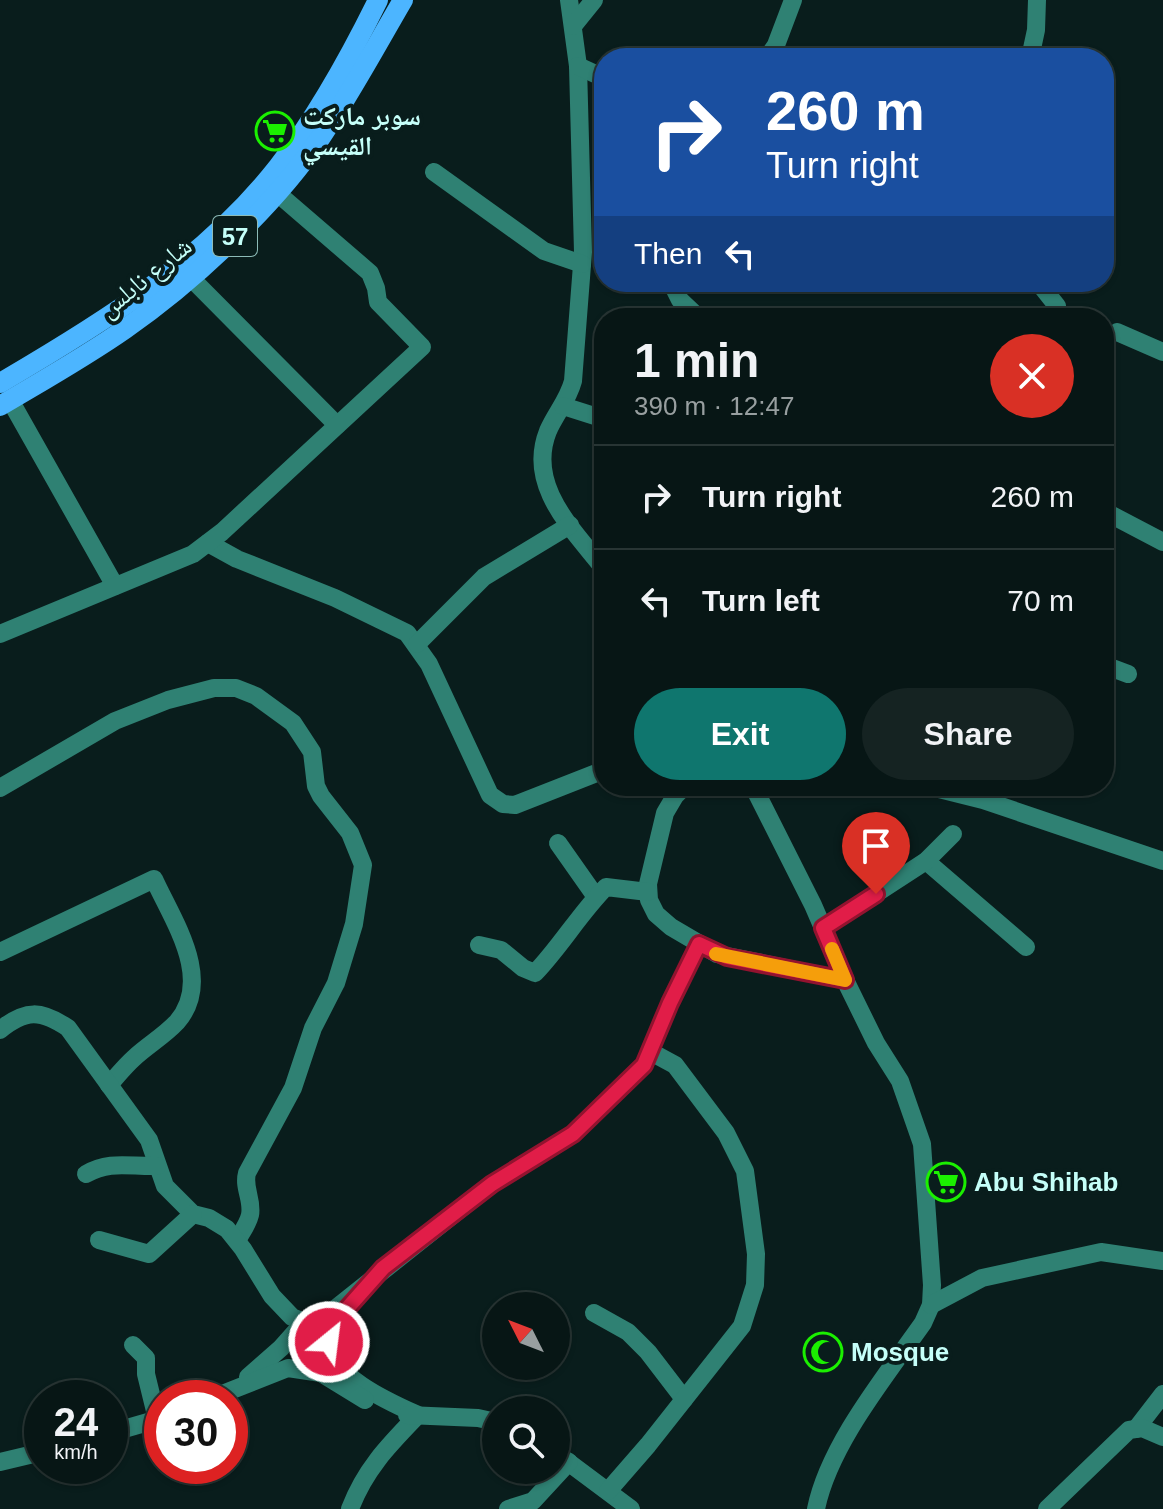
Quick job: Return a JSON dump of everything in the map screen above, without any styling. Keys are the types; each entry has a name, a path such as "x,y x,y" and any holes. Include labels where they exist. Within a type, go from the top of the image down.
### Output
{"main road":[{"name":"شارع نابلس","path":"3,396 198,248 248,201 277,168 341,75 378,0"},
{"name":"شارع نابلس","path":"3,396 125,329 233,238 321,137 403,0"}],"street":[{"path":"569,0 578,66 582,264 573,381 547,433 542,469 548,492 594,556"},
{"path":"573,26 594,0"},
{"path":"774,48 793,0"},
{"path":"1032,48 1037,0"},
{"path":"578,66 594,73"},
{"path":"434,172 544,251 582,264"},
{"path":"0,634 193,554 422,347 378,302 370,273 276,192"},
{"path":"190,277 337,425"},
{"path":"676,292 688,308"},
{"path":"1117,332 1163,352"},
{"path":"3,396 115,586"},
{"path":"563,406 594,416"},
{"path":"1114,516 1163,542"},
{"path":"417,644 484,577 570,525"},
{"path":"208,543 237,559 335,598 407,633 417,644 490,795 496,801 515,805 594,774"},
{"path":"1114,669 1128,674"},
{"path":"0,788 115,721 168,700 214,688 236,688 256,696 293,723 312,752 316,786 350,833 363,865 354,924 336,983 313,1028 293,1088 247,1173 245,1188 251,1210 237,1240"},
{"path":"675,796 665,813 648,892 652,907 663,921 727,957 845,980"},
{"path":"758,796 876,1043 900,1081 922,1144 931,1305 923,1323 851,1426 819,1494 816,1509"},
{"path":"967,796 1163,861"},
{"path":"823,928 926,861 953,834"},
{"path":"558,843 596,897"},
{"path":"926,861 1026,947"},
{"path":"0,952 154,879 190,957 192,979 188,1003 178,1021 133,1059 109,1085"},
{"path":"479,945 501,950 523,968 535,973 606,887 648,892"},
{"path":"0,1030 25,1015 44,1015 68,1028 149,1140 165,1186 193,1214 217,1221 237,1240 267,1289 292,1317 309,1324 321,1320 492,1184 573,1134 644,1065 699,944"},
{"path":"608,1491 742,1326 755,1285 756,1254 745,1171 726,1133 675,1065 651,1052"},
{"path":"86,1174 109,1163 128,1167 157,1166"},
{"path":"99,1240 149,1254 193,1214"},
{"path":"931,1305 982,1278 1101,1252 1163,1261"},
{"path":"383,1268 336,1321 329,1342 333,1355 353,1378 373,1393 418,1415"},
{"path":"267,1289 284,1335 281,1348"},
{"path":"594,1313 628,1332 648,1352 684,1399"},
{"path":"244,1380 281,1348 292,1334 303,1328 315,1330 323,1340 323,1352 316,1361 248,1384"},
{"path":"133,1345 146,1358 148,1380"},
{"path":"288,1368 321,1373 369,1403 394,1414 482,1419"},
{"path":"1136,1429 1163,1394"},
{"path":"350,1509 360,1483 385,1449 418,1415"},
{"path":"1047,1509 1129,1430 1142,1428 1163,1437"},
{"path":"0,1462 24,1456"},
{"path":"570,1463 631,1509"},
{"path":"508,1509 533,1501 545,1484"}],"slow traffic":[{"path":"716,954 845,980 832,949"}],"place":[{"name":"سوبر ماركت القيسي","path":"275,131"},
{"name":"Abu Shihab","path":"946,1182"},
{"name":"Mosque","path":"823,1352"}],"route":[{"path":"329,1342 336,1321 383,1268 492,1184 573,1134 644,1065 699,944 727,957 845,980 823,928 876,894"}]}
